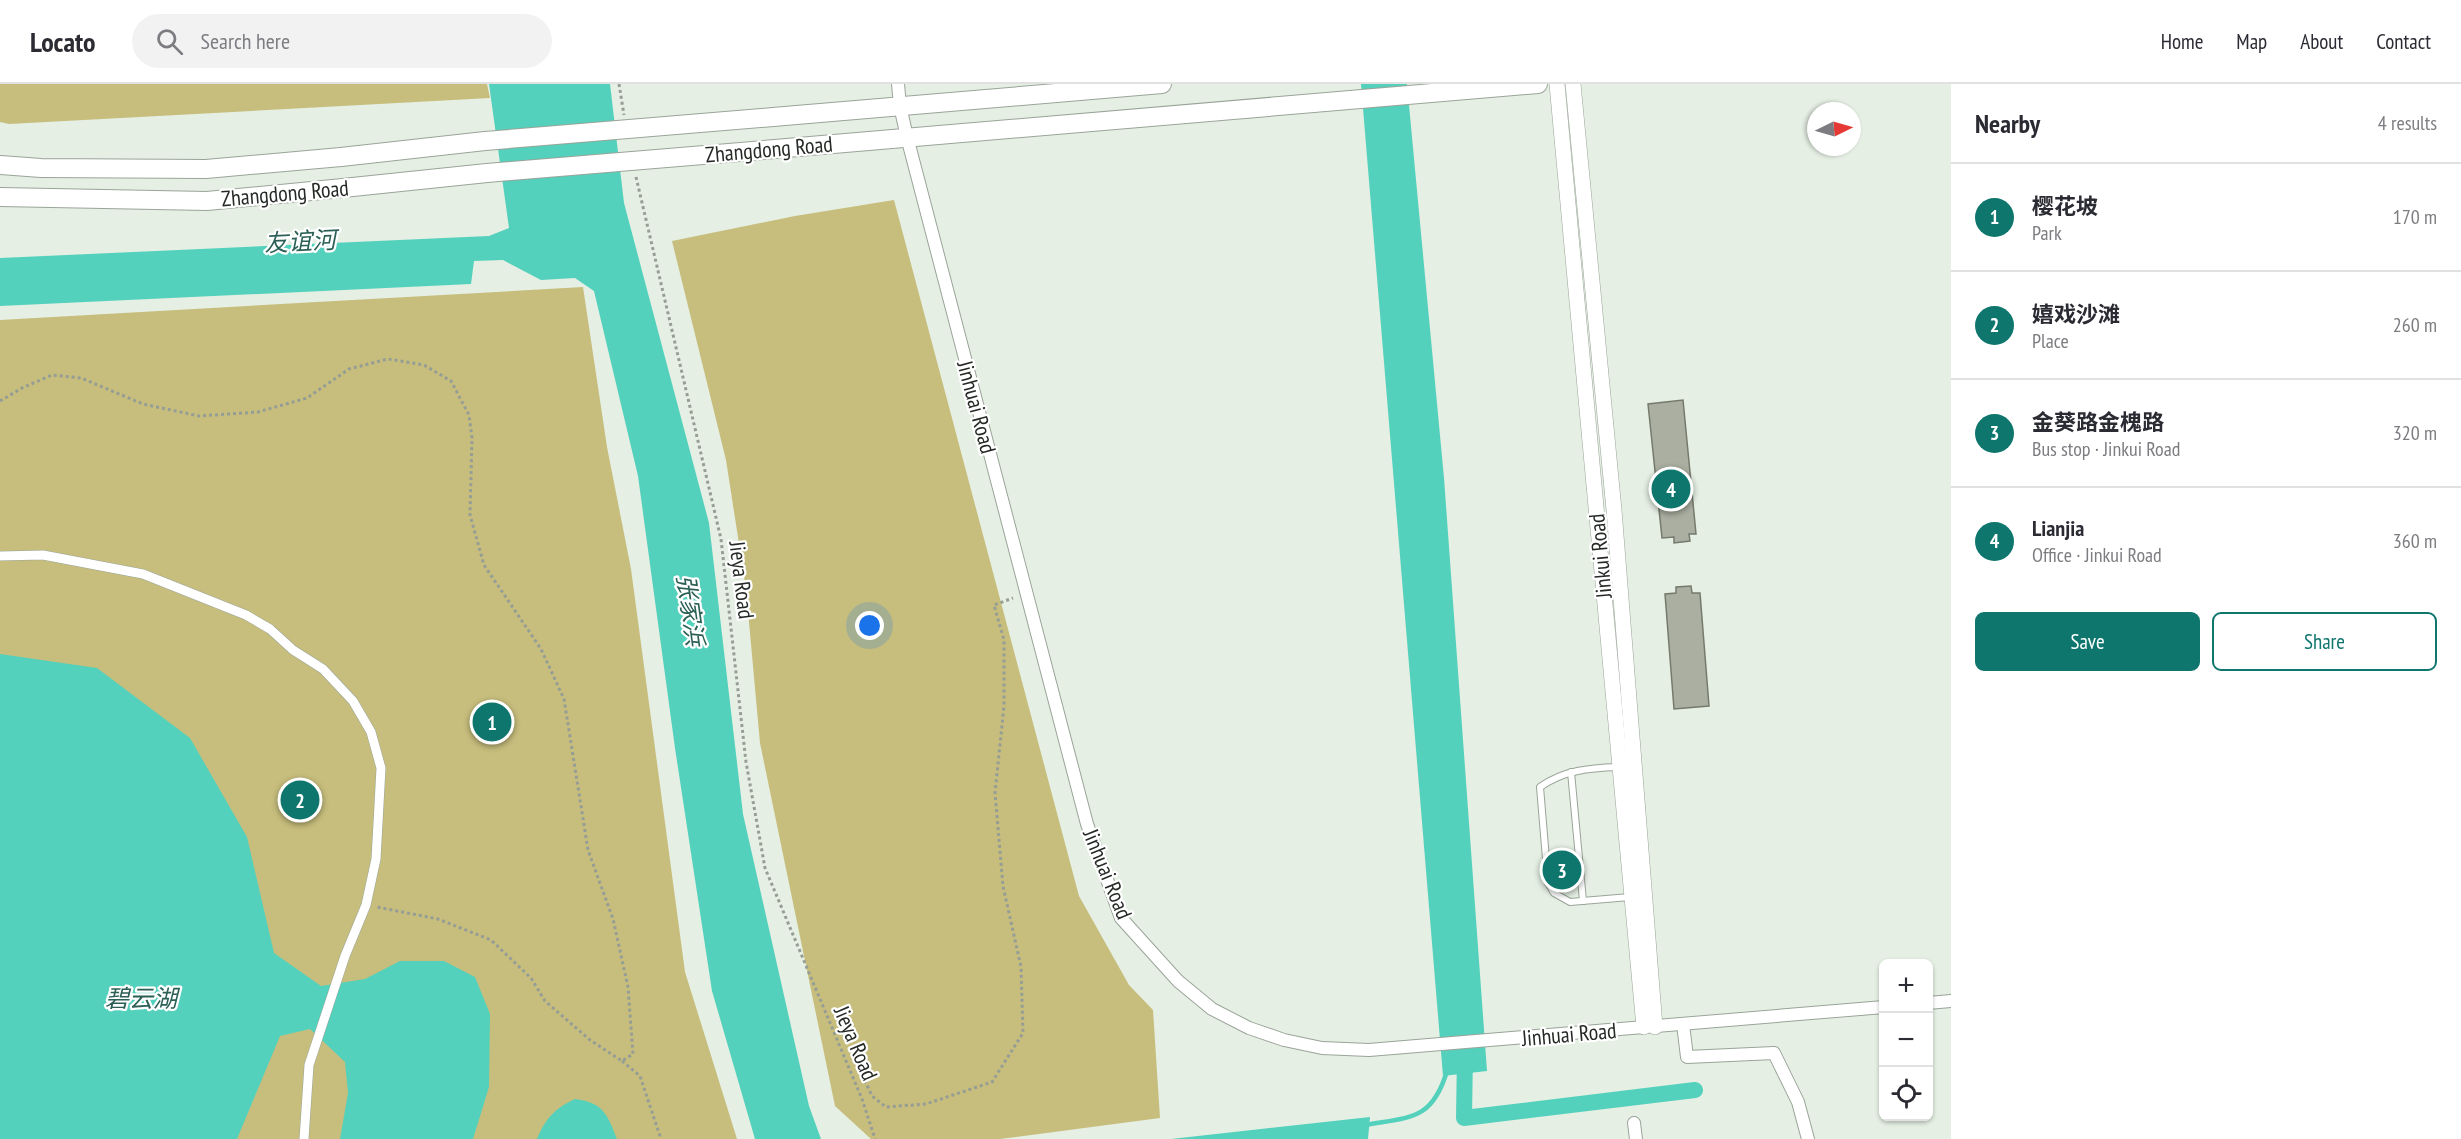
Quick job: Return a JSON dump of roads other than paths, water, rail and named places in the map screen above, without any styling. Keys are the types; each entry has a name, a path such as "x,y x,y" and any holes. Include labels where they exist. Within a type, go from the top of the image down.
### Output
{"main road":[{"name":"Zhangdong Road","path":"0,165 41,168 206,168 340,157 486,141 1162,84"},
{"name":"Zhangdong Road","path":"0,197 207,201 499,172 1538,84"}],"street":[{"name":"Jinhuai Road","path":"898,84 907,137 1087,824 1121,918 1178,981 1212,1009 1249,1028 1284,1040 1322,1048 1369,1050 1879,1007"},
{"name":"Jinkui Road","path":"1557,84 1630,897 1650,1027"},
{"name":"Jinkui Road","path":"1573,84 1615,521 1650,1027"},
{"path":"0,556 43,555 144,574 246,615 270,629 293,650 323,669 352,701 371,732 381,768 376,859 366,905 345,956 309,1065 304,1139"},
{"path":"1933,1003 1951,1001"},
{"path":"1683,1024 1687,1057 1774,1053 1798,1102 1808,1139"},
{"path":"1634,1122 1636,1139"}],"lane":[{"path":"1619,767 1586,768 1553,778 1540,787 1548,884 1554,893 1570,902 1630,897"},
{"path":"1571,772 1583,901"}],"water":[{"name":"张家浜","path":"489,84 610,84 624,203 709,523 743,814 809,1106 821,1139 755,1139 712,991 675,748 638,476 594,291 575,278 541,280 503,260 474,261 471,284 0,306 0,258 489,236 509,228"},
{"path":"1361,84 1407,84 1444,478 1487,1071 1443,1076"},
{"name":"碧云湖","path":"0,654 97,668 190,738 247,837 274,953 321,986 365,979 400,961 444,961 475,977 490,1014 489,1087 473,1139 340,1139 348,1093 345,1062 310,1029 280,1036 237,1139 0,1139"},
{"path":"575,1099 592,1103 603,1111 617,1139 537,1139 552,1115"},
{"path":"1370,1117 1368,1139 1171,1139"}],"waterway":[{"path":"1465,1053 1464,1118 1695,1090"},
{"path":"1365,1125 1407,1118 1417,1114 1434,1099 1447,1071"}],"place":[{"name":"Lianjia","path":"1671,489"},
{"name":"樱花坡","path":"492,722"},
{"name":"嬉戏沙滩","path":"300,800"},
{"name":"金葵路金槐路","path":"1562,870"}],"water label":[{"name":"友谊河","path":"300,242"}]}
